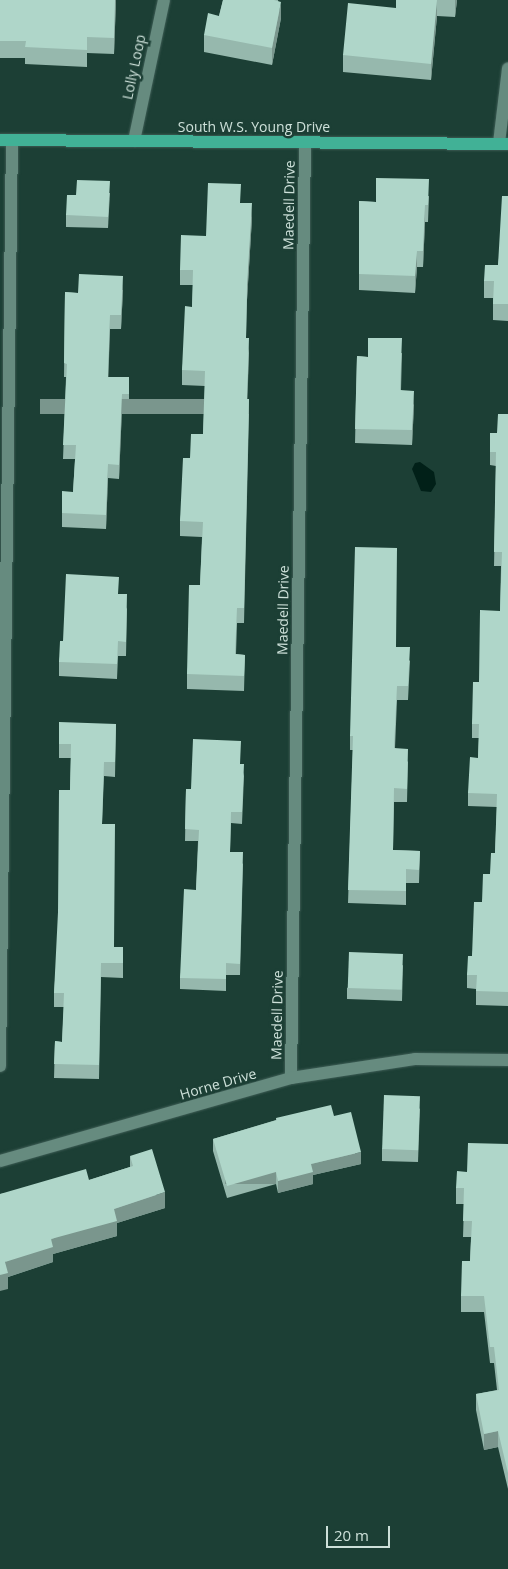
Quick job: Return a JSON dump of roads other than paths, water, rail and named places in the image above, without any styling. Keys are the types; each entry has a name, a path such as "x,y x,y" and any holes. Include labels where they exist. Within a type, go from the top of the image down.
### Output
{"main road":[{"name":"South W.S. Young Drive","path":"6,140 503,143"}],"street":[{"name":"Lolly Loop","path":"134,141 164,0"},
{"path":"503,143 508,69"},
{"path":"0,1066 6,140"},
{"name":"Maedell Drive","path":"291,1078 305,142"},
{"name":"Horne Drive","path":"0,1162 291,1078 415,1059 508,1060"}],"water":[{"path":"420,462 434,472 436,484 431,492 421,491 412,469 415,463"}]}
